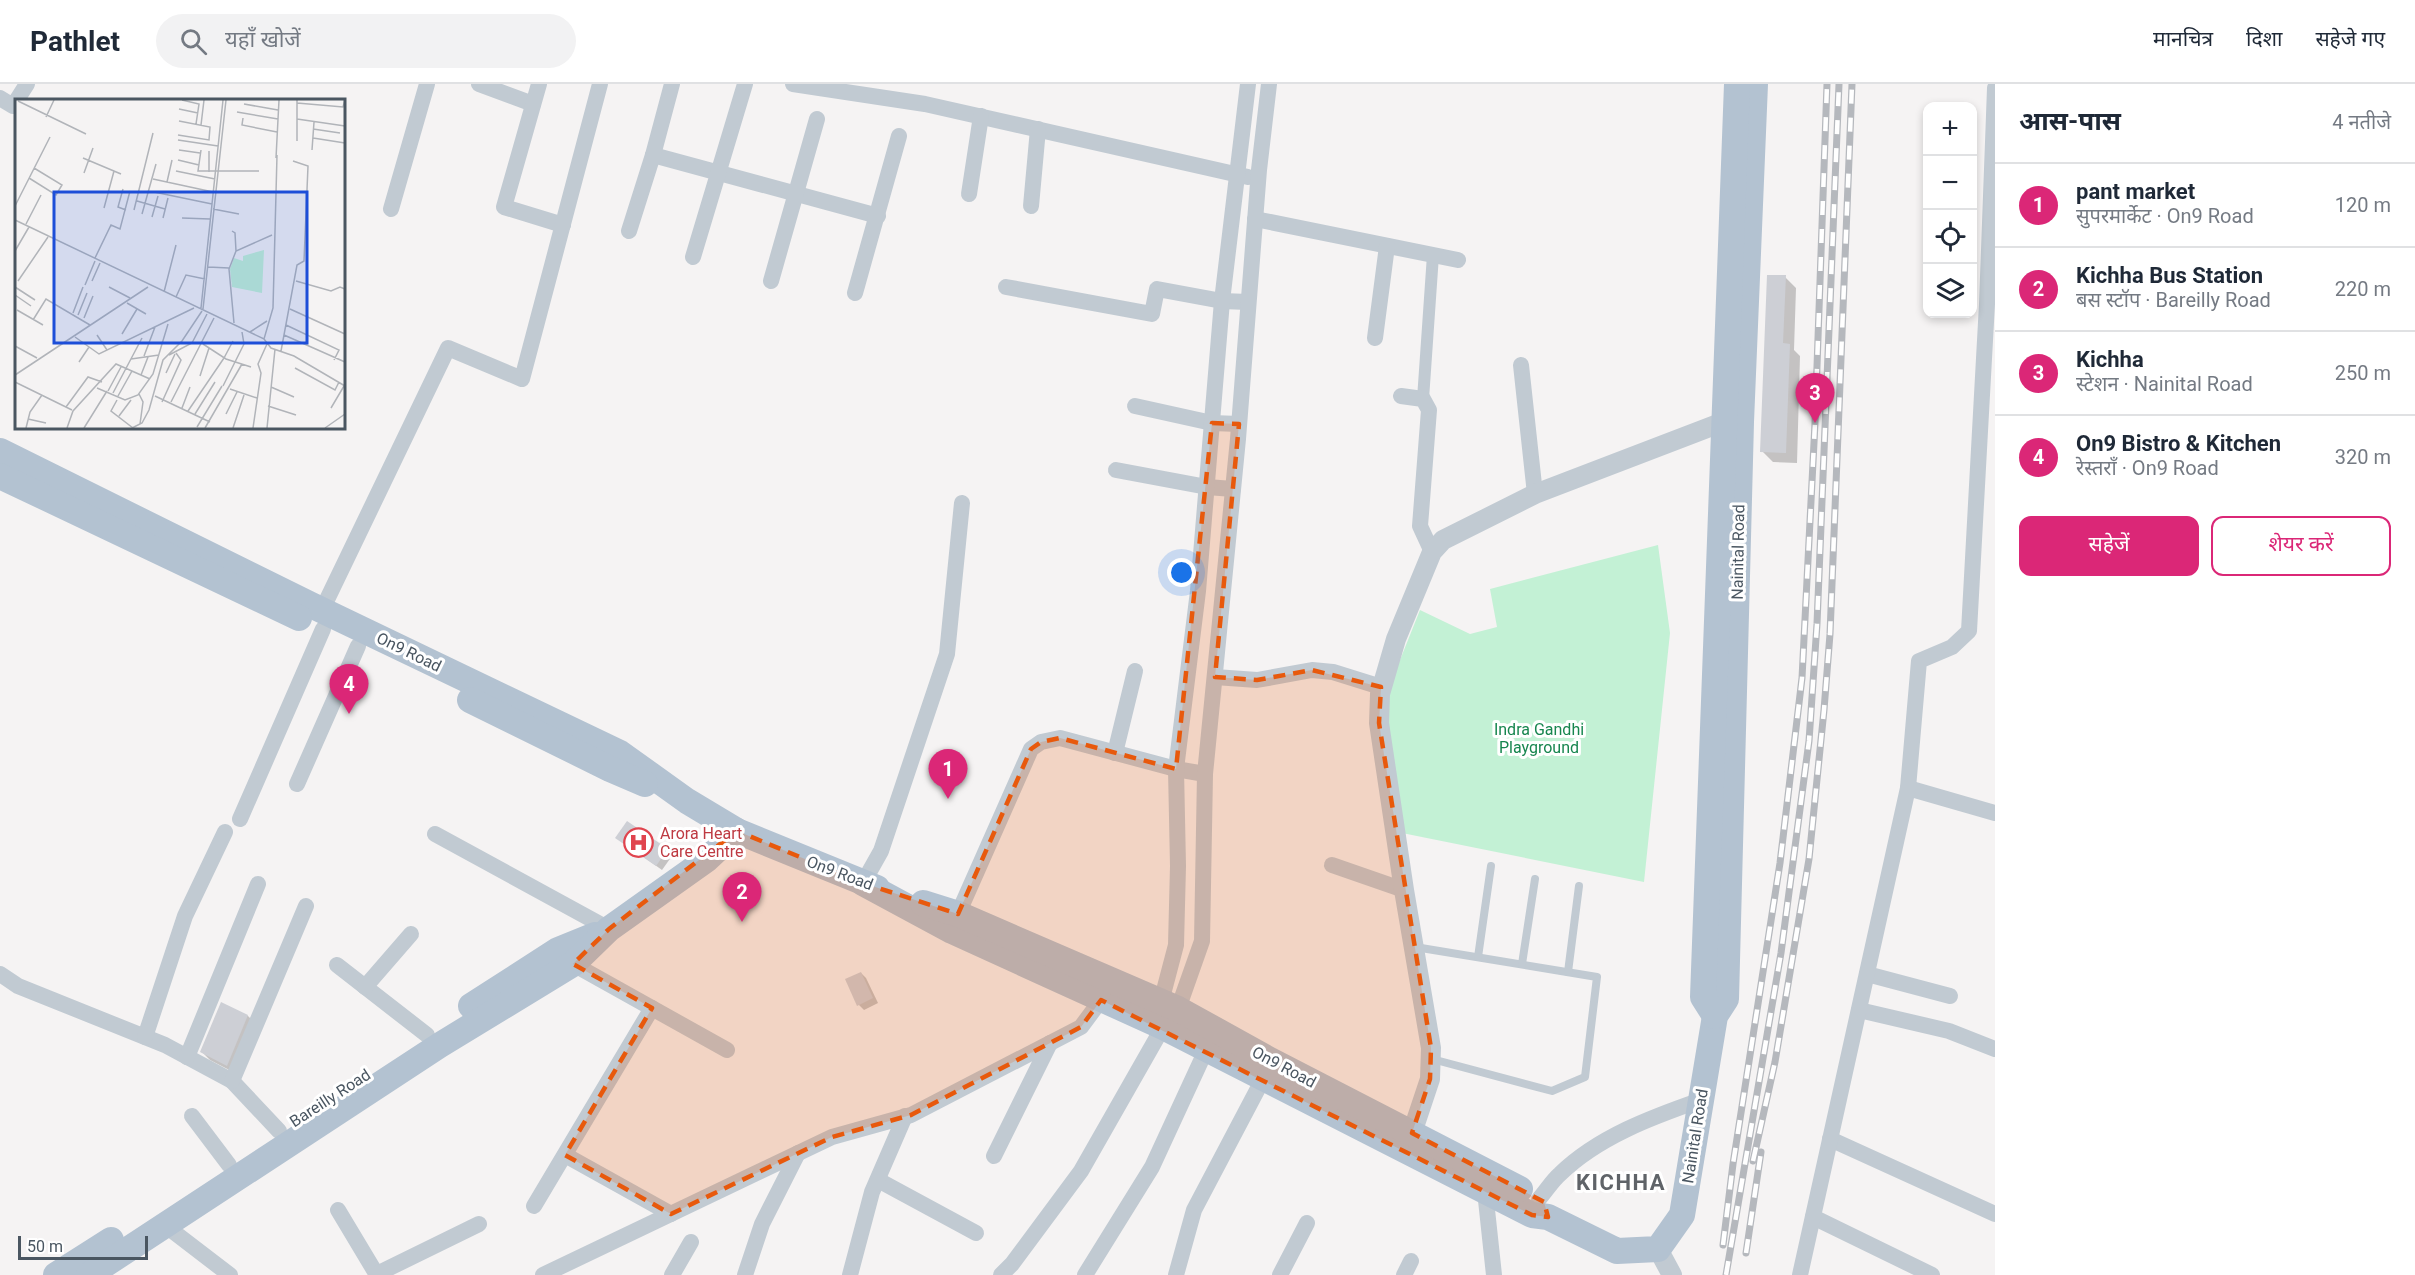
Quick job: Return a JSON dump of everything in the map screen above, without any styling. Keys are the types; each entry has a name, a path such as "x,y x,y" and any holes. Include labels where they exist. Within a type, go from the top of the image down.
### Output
{"main road":[{"name":"Nainital Road","path":"1715,1016 1703,997 1737,84"},
{"name":"Nainital Road","path":"1658,1249 1682,1215 1715,1016 1726,999 1741,422 1755,84"},
{"name":"On9 Road","path":"0,451 322,620 620,753 687,801 737,831 863,883 958,914 1167,1013 1412,1133 1617,1251 1658,1249"},
{"path":"0,476 322,620 358,646 610,769 687,801"},
{"name":"Bareilly Road","path":"89,1275 440,1045 573,964 609,929 706,860 737,831"},
{"path":"863,883 952,931 1101,1000 1167,1013 1206,1050 1532,1215 1544,1208"},
{"name":"Bareilly Road","path":"56,1275 558,950 609,929"}],"street":[{"path":"17,99 27,84"},
{"path":"391,209 427,84"},
{"path":"479,84 533,104"},
{"path":"539,84 504,207 562,225"},
{"path":"240,819 322,620 448,348 522,379 600,84"},
{"path":"629,231 672,84"},
{"path":"693,257 745,84"},
{"path":"793,84 925,104 1258,178"},
{"path":"1001,1275 1012,1264 1081,1172 1167,1013 1202,941 1205,774 1239,424 1258,178 1269,86 1243,85 1237,175 1222,301 1198,591 1176,769 1178,866 1176,945 1167,1013"},
{"path":"1800,1275 1908,788 1919,661 1952,647 1969,631 1987,304 1995,88"},
{"path":"0,98 13,106 15,103"},
{"path":"969,194 981,116"},
{"path":"771,281 816,119"},
{"path":"1031,206 1038,129"},
{"path":"855,293 899,136"},
{"path":"653,154 878,216"},
{"path":"1255,219 1458,260"},
{"path":"1375,338 1387,246"},
{"path":"1432,552 1420,526 1429,410 1423,399 1433,255"},
{"path":"1006,286 1152,314 1157,289 1222,301 1248,302"},
{"path":"1521,364 1535,494"},
{"path":"1401,396 1423,399"},
{"path":"1135,406 1212,423 1239,424"},
{"path":"1412,1133 1430,1079 1431,1048 1379,723 1381,687 1396,639 1432,552 1443,540 1535,494 1723,422"},
{"path":"1116,470 1207,487 1233,489"},
{"path":"863,883 881,851 947,654 962,503"},
{"path":"297,784 358,646"},
{"path":"1215,676 1257,680 1312,670 1333,672 1381,687"},
{"path":"1115,753 1135,671"},
{"path":"958,914 1030,749 1041,742 1060,738 1176,769 1205,774"},
{"path":"1908,788 1995,813"},
{"path":"145,1037 185,916 225,832"},
{"path":"435,834 609,929"},
{"path":"1332,865 1404,890"},
{"path":"187,1057 258,884"},
{"path":"232,1081 306,906"},
{"path":"365,987 411,934"},
{"path":"573,964 727,1050"},
{"path":"337,965 427,1035"},
{"path":"0,974 18,986 145,1037 232,1081 279,1131"},
{"path":"1867,974 1950,996"},
{"path":"543,1275 832,1137 906,1116 1081,1027 1101,1000"},
{"path":"534,1206 652,1008"},
{"path":"1859,1010 1948,1031 1995,1049"},
{"path":"994,1156 1050,1043"},
{"path":"1085,1275 1152,1167 1206,1050"},
{"path":"1176,1275 1194,1210 1263,1079"},
{"path":"1544,1208 1559,1174 1603,1141 1660,1114 1701,1100"},
{"path":"192,1116 229,1165"},
{"path":"850,1275 872,1192 906,1116"},
{"path":"1830,1138 1995,1214"},
{"path":"745,1275 762,1224 798,1153"},
{"path":"565,1155 671,1214"},
{"path":"878,1180 976,1233"},
{"path":"1485,1191 1494,1275"},
{"path":"338,1210 377,1275 479,1224"},
{"path":"1813,1217 1932,1275"},
{"path":"1280,1275 1307,1223"},
{"path":"165,1226 230,1275"},
{"path":"672,1275 691,1242"},
{"path":"1658,1249 1672,1275"}],"lane":[{"path":"1478,957 1491,866"},
{"path":"1522,964 1535,879"},
{"path":"1568,972 1579,886"},
{"path":"1414,947 1598,977 1585,1077 1552,1091 1431,1059"}],"highlighted area":[{"path":"1212,423 1239,424 1215,677 1257,680 1312,670 1381,687 1379,723 1431,1048 1430,1079 1412,1133 1544,1202 1548,1217 1532,1215 1101,1000 1081,1027 911,1115 832,1137 671,1214 565,1155 652,1008 573,964 609,929 737,831 863,883 958,914 1031,749 1041,742 1060,738 1176,769"}],"green space":[{"name":"Indra Gandhi Playground","path":"1658,545 1670,633 1644,882 1402,833 1383,727 1388,690 1420,610 1470,634 1497,627 1490,589"}],"building":[{"path":"1767,275 1786,275 1783,343 1790,344 1786,453 1760,452"},
{"path":"627,821 668,849 656,866 615,838"},
{"path":"861,972 873,998 857,1006 845,979"},
{"path":"221,1002 248,1015 227,1066 200,1052"}],"railway":[{"path":"1723,1245 1733,1164 1780,863 1802,678 1815,423 1827,84"},
{"path":"1726,1275 1781,953 1809,741 1817,624 1839,84"},
{"path":"1753,1161 1775,1062 1809,859 1824,710 1830,634 1852,84"},
{"path":"1746,1253 1761,1152"}],"place":[{"name":"Kichha","path":"1815,423"},
{"name":"On9 Bistro & Kitchen","path":"349,714"},
{"name":"pant market","path":"948,799"},
{"name":"Arora Heart Care Centre","path":"639,842"},
{"name":"Kichha Bus Station","path":"742,922"}],"district":[{"name":"KICHHA","path":"1621,1182"}]}
